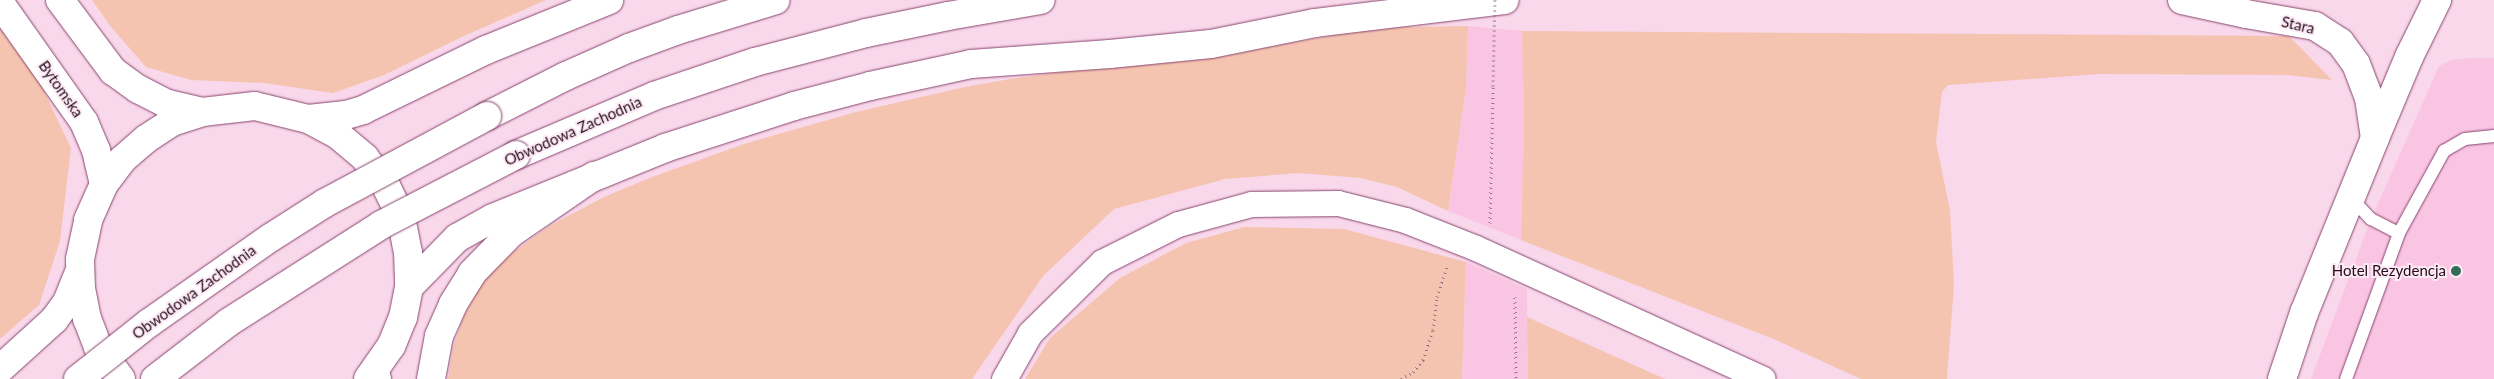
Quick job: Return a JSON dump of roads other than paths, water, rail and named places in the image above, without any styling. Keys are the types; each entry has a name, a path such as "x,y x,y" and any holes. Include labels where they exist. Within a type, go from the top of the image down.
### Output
{"main road":[{"path":"60,0 113,71 138,89 168,104 202,112"},
{"path":"308,119 346,115 363,110 486,50 609,0"},
{"name":"Obwodowa Zachodnia","path":"78,379 194,290 325,203 487,116 566,76 628,48 678,30 776,0"},
{"name":"Obwodowa Zachodnia","path":"155,379 229,322 381,225 516,155 654,96 755,62 884,29 1041,0"},
{"path":"409,287 436,257 457,238 473,228 665,148 794,106 870,86 971,64 1110,54 1211,44 1315,23 1505,0"},
{"name":"Stara","path":"2182,0 2314,26 2340,42 2356,64 2369,98 2375,138"},
{"path":"2282,379 2304,313 2375,138 2409,57 2437,0"},
{"name":"Bytomska","path":"0,2 84,122 96,150 104,184"},
{"path":"0,369 39,335 67,302 78,279 88,220 104,184 123,159 146,138 172,122 202,112 256,106 308,119 338,136 365,158 386,186 401,218 408,252 409,287 403,317 394,339 373,377"},
{"path":"431,379 439,336 453,304 472,272 511,233 540,215 594,176"},
{"path":"80,259 81,289 87,319 98,347 121,379"}],"street":[{"path":"1004,379 1030,333 1102,262 1178,224 1252,204 1338,203 1405,220 1459,242 1763,379"}],"lane":[{"path":"2346,379 2399,233 2444,151 2465,140 2494,136"},
{"path":"2355,188 2355,202 2371,219 2399,233"}],"place":[{"name":"Hotel Rezydencja","path":"2456,271"}]}
